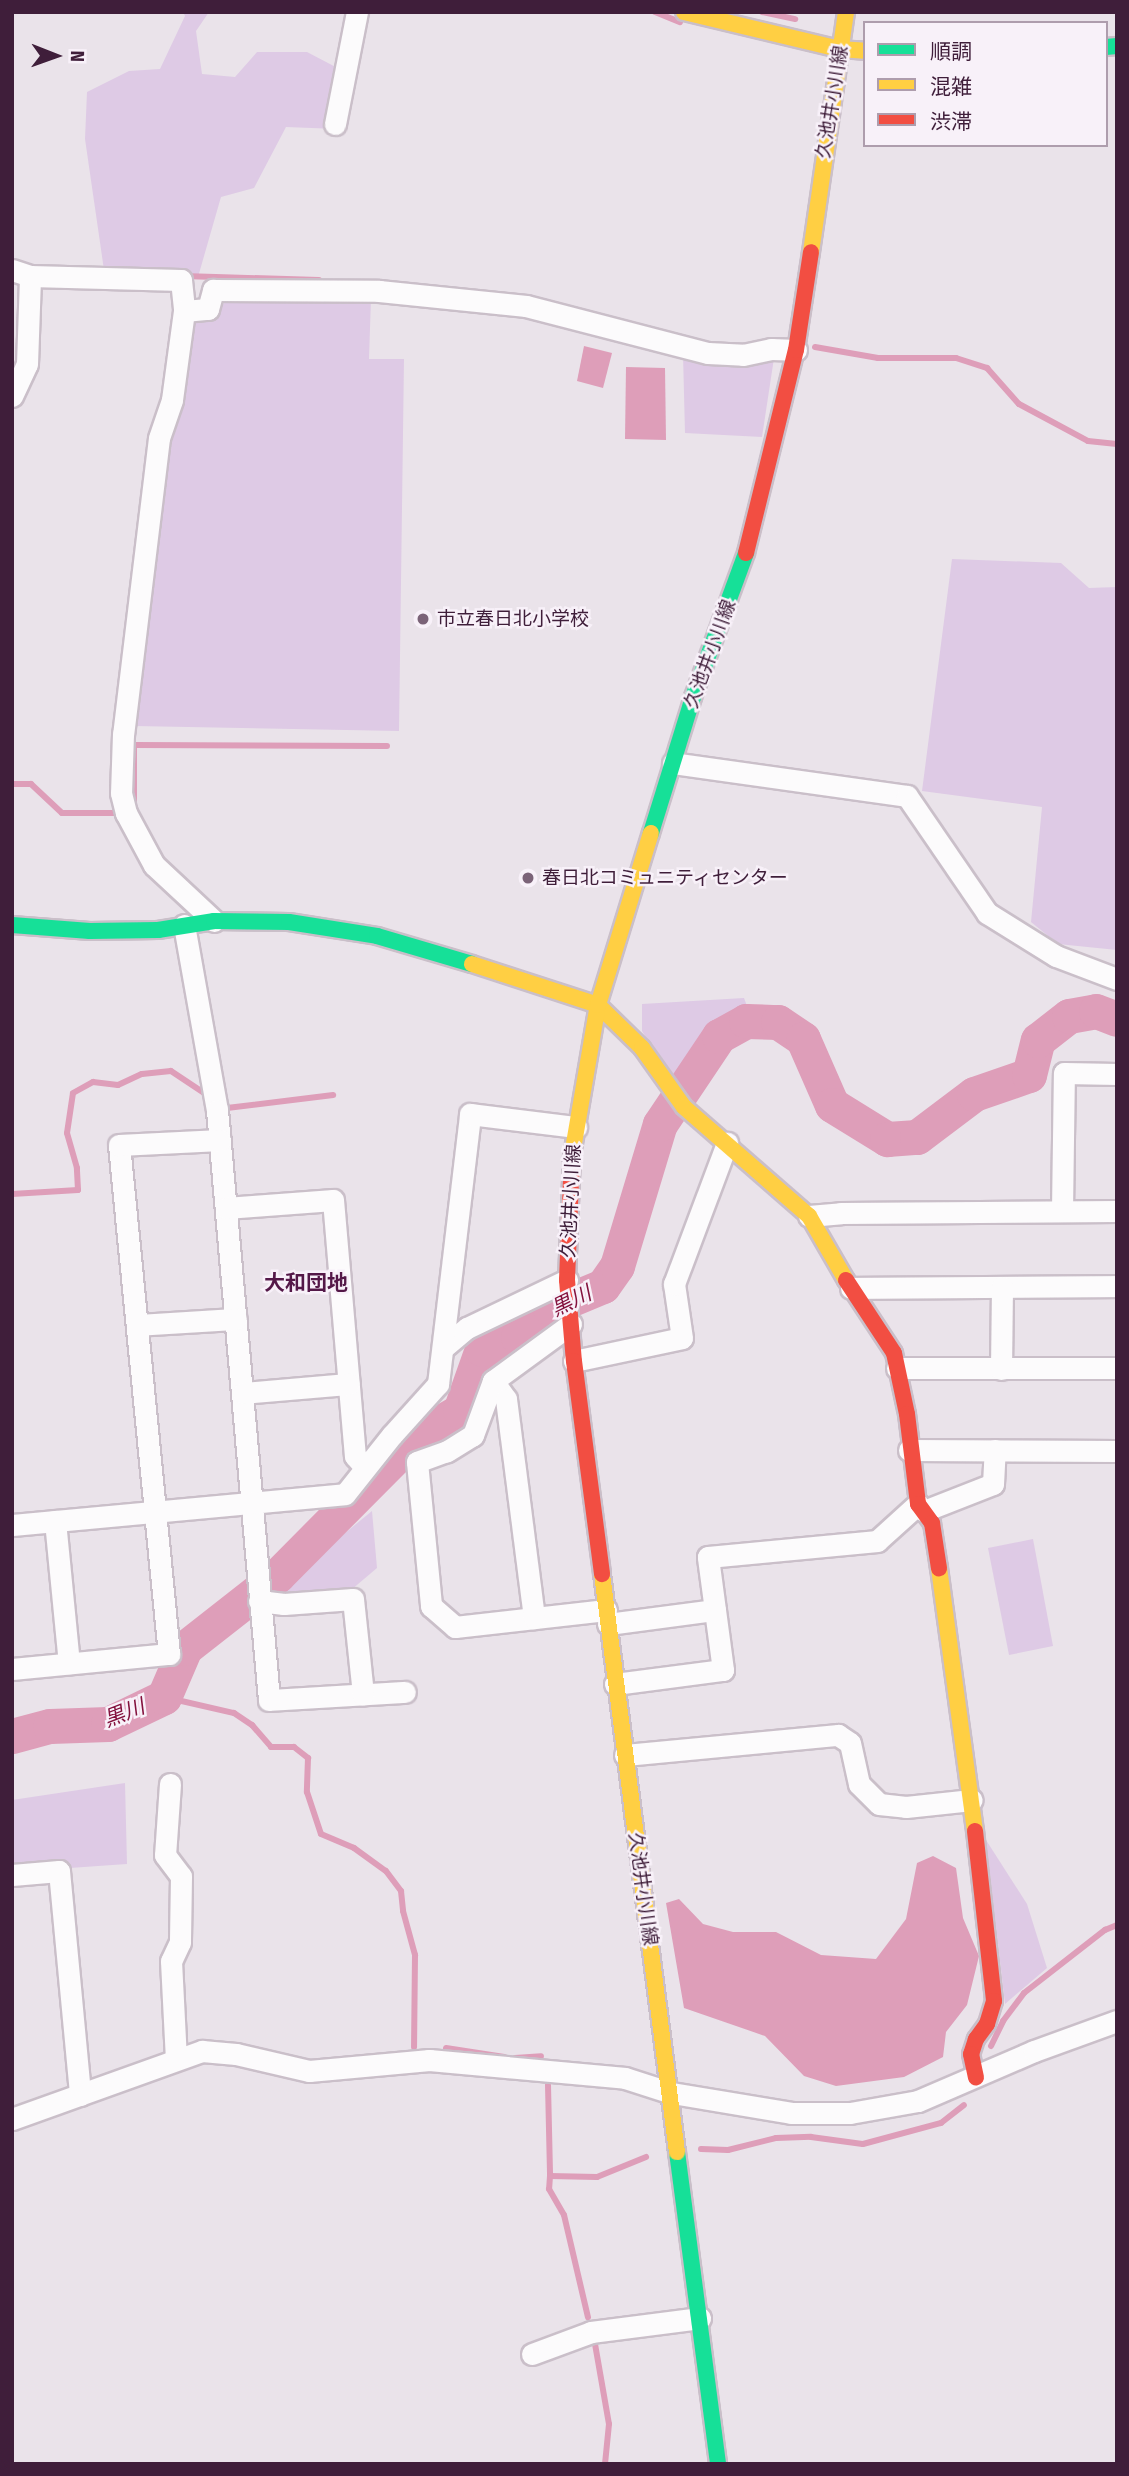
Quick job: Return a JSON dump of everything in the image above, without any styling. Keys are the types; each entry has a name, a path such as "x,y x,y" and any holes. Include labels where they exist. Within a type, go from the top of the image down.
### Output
{"street":[{"path":"335,124 357,12"},
{"path":"684,12 839,48 863,51"},
{"name":"久池井小川線","path":"718,2464 672,2093 615,1684 574,1360 568,1285 569,1182 598,1005 693,697 744,561 796,350 846,12"},
{"path":"12,396 27,364 21,273 181,280 184,311 172,400 159,438 123,734 121,793 126,813 154,865 214,921"},
{"path":"184,311 208,310 213,290 379,291 526,306 708,353 743,355 772,349 796,350"},
{"path":"673,763 906,796 988,913 1056,956 1117,979"},
{"path":"12,925 90,931 158,930 214,921 289,922 377,936 530,981 598,1005 642,1048 684,1107 809,1216 851,1288 894,1353 907,1414 909,1450 921,1508 932,1523 972,1800 994,2001 987,2024 976,2039 971,2054 975,2077"},
{"path":"184,925 218,1110 250,1502 257,1574 264,1605 269,1699 405,1692"},
{"path":"1062,1211 1064,1073 1117,1074"},
{"path":"12,1525 345,1494 365,1467 439,1384 470,1114 576,1127"},
{"path":"12,1669 169,1654 119,1145 220,1140"},
{"path":"574,1360 682,1338 674,1284 727,1143"},
{"path":"226,1208 333,1200 355,1456 365,1467"},
{"path":"809,1216 841,1213 1117,1211"},
{"path":"443,1349 467,1328 568,1285"},
{"path":"851,1288 1117,1286"},
{"path":"1001,1369 1002,1287"},
{"path":"137,1325 236,1319"},
{"path":"570,1319 493,1381 473,1435 447,1451 417,1462 431,1606 455,1627 534,1618 607,1617 715,1609"},
{"path":"897,1368 1117,1368"},
{"path":"493,1381 506,1399 534,1618"},
{"path":"243,1393 349,1384"},
{"path":"909,1450 1116,1451 1117,1437"},
{"path":"615,1684 723,1670 708,1557 877,1541 921,1508 993,1484 995,1451"},
{"path":"55,1521 69,1663"},
{"path":"264,1605 353,1599 363,1694"},
{"path":"625,1755 838,1735 850,1743 859,1784 879,1804 892,1807 972,1800"},
{"path":"170,1784 165,1855 181,1876 180,1942 171,1961 176,2059"},
{"path":"12,1875 59,1871 80,2095"},
{"path":"12,2119 202,2051 236,2054 309,2071 429,2060 625,2078 672,2093 791,2113 850,2113 918,2101 1034,2051 1117,2021"},
{"path":"532,2354 591,2333 700,2318"}],"shaded area":[{"path":"183,12 209,12 196,31 202,74 235,77 257,52 307,52 349,74 337,129 286,127 254,188 221,197 198,277 104,270 85,139 87,92 129,71 160,69 185,16"},
{"path":"371,298 369,359 404,359 399,731 134,726 164,448 188,321 209,320 228,299"},
{"path":"584,346 612,353 603,388 577,381"},
{"path":"683,354 774,358 762,437 685,433"},
{"path":"626,367 665,368 666,440 625,439"},
{"path":"952,559 1061,563 1089,588 1117,587 1117,950 1058,944 1031,922 1042,807 922,791"},
{"path":"744,998 750,1014 712,1025 673,1081 642,1031 642,1004"},
{"path":"372,1511 377,1568 351,1590 283,1594 290,1578"},
{"path":"1033,1539 1053,1646 1009,1655 988,1548"},
{"path":"125,1783 127,1864 12,1872 12,1800"},
{"path":"986,1840 1027,1904 1047,1968 1005,2004"},
{"path":"933,1856 956,1868 963,1918 979,1956 967,2005 946,2032 943,2057 904,2077 836,2086 804,2076 765,2036 684,2008 666,1903 679,1899 703,1924 733,1932 776,1932 821,1955 876,1959 906,1919 917,1863"}],"waterway":[{"path":"655,12 680,22"},
{"path":"762,12 795,19"},
{"path":"183,276 319,280"},
{"path":"815,347 878,358 956,358 987,368 1019,404 1088,441 1117,444"},
{"path":"134,803 134,745 387,746"},
{"path":"12,784 31,784 62,813 117,813"},
{"name":"黒川","path":"12,1736 50,1726 108,1724 164,1697 185,1648 278,1575 415,1437 460,1411 482,1349 518,1337 550,1308 603,1286 617,1266 660,1124 719,1036 746,1021 778,1022 803,1039 832,1105 887,1139 917,1137 974,1094 1029,1075 1038,1040 1069,1016 1096,1011 1117,1019"},
{"path":"12,1194 78,1190 77,1168 67,1133 73,1093 93,1082 118,1085 142,1074 171,1071 210,1097"},
{"path":"221,1105 227,1108 333,1095"},
{"path":"164,1697 234,1713 252,1725 271,1747 294,1747 308,1758 307,1792 321,1834 354,1848 386,1871 401,1891 403,1911 415,1955 414,2047"},
{"path":"991,2046 1003,2021 1024,1993 1105,1930 1117,1925"},
{"path":"446,2048 504,2057"},
{"path":"515,2058 541,2056"},
{"path":"548,2085 550,2176 597,2177 646,2157"},
{"path":"701,2149 728,2150 776,2138 811,2137 863,2144 941,2123 964,2105"},
{"path":"550,2176 549,2189 564,2215 588,2317"},
{"path":"595,2344 609,2424 605,2464"}],"traffic: fast":[{"path":"1108,47 1117,46"},
{"path":"651,833 693,697 746,553"},
{"path":"12,925 90,931 158,930 214,921 289,922 377,936 472,964"},
{"path":"677,2152 718,2464"}],"traffic: slow":[{"path":"684,12 839,49 863,51"},
{"path":"811,252 846,12"},
{"path":"572,1155 598,1005 651,833"},
{"path":"472,964 598,1005 642,1048 684,1107 809,1216 846,1280"},
{"path":"939,1568 975,1831"},
{"path":"602,1574 677,2152"}],"traffic: jam":[{"path":"746,553 796,350 811,252"},
{"path":"572,1155 567,1280 574,1361 602,1574"},
{"path":"846,1280 894,1353 907,1414 918,1504 932,1523 939,1568"},
{"path":"975,1831 994,2001 987,2024 976,2039 971,2054 976,2077"}],"place":[{"name":"市立春日北小学校","path":"423,619"},
{"name":"春日北コミュニティセンター","path":"528,878"}],"district":[{"name":"大和団地","path":"306,1283"}]}
